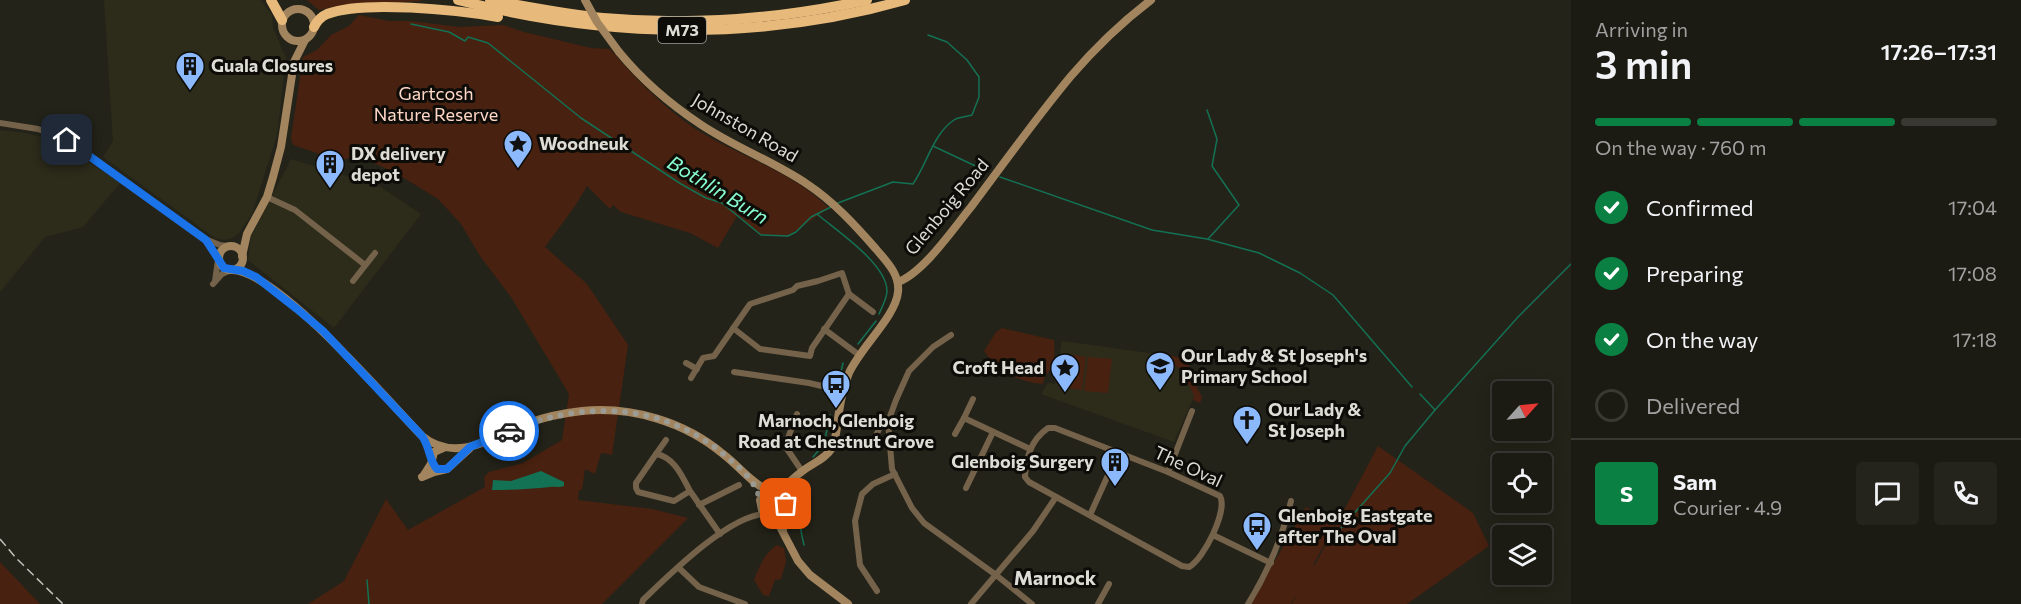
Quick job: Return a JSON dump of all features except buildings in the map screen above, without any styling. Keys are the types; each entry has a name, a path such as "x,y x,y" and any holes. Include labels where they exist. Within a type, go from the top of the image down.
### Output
{"highway":[{"path":"271,0 284,16"},
{"name":"M73","path":"458,0 505,12 594,26 626,29 725,30 819,19 905,0"},
{"name":"M73","path":"490,0 605,18 680,21 752,18 821,10 867,0"},
{"path":"515,0 605,18"},
{"path":"314,27 321,17 328,13 381,7 430,8 540,22 594,26"}],"street":[{"path":"293,0 284,16 282,30 288,38 294,62"},
{"path":"247,234 222,249 214,282 222,274 241,264 247,234 267,197 281,147 294,62 314,27 312,17 300,0"},
{"name":"Johnston Road","path":"585,0 597,22 619,51 648,83 699,124 774,164 825,197 884,258 898,282"},
{"name":"Glenboig Road","path":"898,282 915,272 947,238 1085,60 1151,0"},
{"path":"284,16 293,9 305,10"},
{"path":"288,38 296,41 305,40"},
{"path":"0,123 38,129 67,140 206,240 217,245 236,247 256,277"},
{"path":"267,197 296,210 365,265"},
{"path":"206,240 221,266 243,271 256,277 323,331 422,436 434,445 452,453 453,464"},
{"path":"353,281 375,253"},
{"path":"691,378 703,358 714,356 750,304 793,290 797,286 818,282 842,273 849,294 873,312"},
{"path":"642,604 643,600 700,549 756,511 765,493 791,481 822,459 833,446 843,391 849,374 859,355 889,313 897,297 898,282"},
{"path":"734,328 760,349 810,356 812,348 849,294"},
{"path":"824,329 859,355"},
{"path":"951,335 933,347 909,371 891,413 888,427 892,469 912,508 924,523 1032,604"},
{"path":"686,363 697,369"},
{"path":"734,372 809,383 843,391"},
{"path":"749,383 751,375"},
{"path":"955,434 973,399"},
{"path":"470,447 447,469 423,476 437,450 470,447 531,422 561,414 621,411 665,421 694,434 721,452 751,480 781,494 785,500"},
{"path":"1167,472 1192,411"},
{"path":"797,414 785,446 802,471"},
{"path":"964,418 1030,449"},
{"path":"874,440 880,427 888,427"},
{"name":"The Oval","path":"1055,428 1167,472 1216,493 1222,498 1213,535 1196,562 1186,567 1029,482 1025,477 1026,461 1030,449 1045,430 1055,428"},
{"path":"966,488 993,432"},
{"path":"422,436 434,467 440,470"},
{"path":"666,440 636,483 636,488 638,492 674,501 690,490"},
{"path":"1090,515 1119,453"},
{"path":"656,454 672,462 720,534"},
{"path":"877,591 861,565 855,521 862,495 873,484 895,474"},
{"path":"751,480 762,510 777,522 798,561 810,575 848,604"},
{"path":"784,533 785,500 791,481"},
{"path":"699,505 739,486"},
{"path":"971,604 1033,531 1056,496"},
{"path":"1248,604 1271,563 1292,501"},
{"path":"748,518 777,515 784,510"},
{"path":"1213,535 1271,563"},
{"path":"679,567 699,587 731,602 745,604"},
{"path":"1098,604 1109,584"}],"shaded area":[{"path":"104,0 260,0 272,15 273,28 286,58 277,135 252,214 239,233 231,239 215,238 103,157 113,141"},
{"path":"0,130 26,133 57,141 120,183 83,227 45,237 0,292"},
{"path":"291,159 379,186 421,214 334,328 248,260 251,237"},
{"path":"1062,341 1163,355 1184,374 1194,396 1174,442 1041,394 1048,383 1055,384"},
{"path":"541,471 564,482 564,486 492,490 493,480 511,481"}],"green space":[{"path":"307,0 423,1 343,5 319,10"},
{"name":"Gartcosh Nature Reserve","path":"359,15 389,21 411,21 459,27 503,25 591,48 610,49 649,91 694,128 798,184 829,208 788,236 761,235 737,216 718,248 690,233 621,212 613,205 610,209 587,186 545,247 587,284 628,345 612,455 601,453 595,474 585,469 578,500 652,509 688,518 602,604 308,604 344,581 386,499 408,530 485,487 484,477 489,472 523,463 562,440 569,394 511,297 480,256 461,224 438,199 396,173 356,155 341,161 293,145 291,138 303,57 317,50 331,35 349,26"},
{"path":"1002,328 1054,340 1053,363 1043,384 1010,375 989,358 984,351 996,332"},
{"path":"1063,353 1086,357 1082,390 1059,387"},
{"path":"1164,354 1189,360 1189,372 1202,397 1200,403 1193,400 1194,396 1184,374"},
{"path":"1088,357 1112,359 1108,393 1084,391"},
{"path":"1378,446 1473,513 1489,546 1407,604 1292,604 1298,591 1291,604 1250,604 1306,507 1335,525 1312,567 1316,563"},
{"path":"777,545 784,548 786,562 781,579 775,580 769,596 763,595 754,580 760,565"},
{"path":"0,562 40,604 0,604"}],"waterway":[{"name":"Bothlin Burn","path":"411,24 449,32 465,41 468,37 488,43 581,118 681,184 706,198 722,203 761,235 788,236 796,232 811,217 831,207"},
{"name":"Bothlin Burn","path":"838,203 893,182 913,184 941,133 956,119 972,115 979,97 979,77 967,60 947,42 928,35"},
{"path":"1207,110 1217,139 1212,166 1239,205 1208,239"},
{"path":"933,146 984,170"},
{"path":"1000,177 1152,230 1207,239 1259,253 1300,273 1333,295 1412,387"},
{"path":"817,214 860,249 879,270 887,291 879,314"},
{"path":"1420,394 1435,410 1518,317 1571,264"},
{"path":"858,344 876,321"},
{"path":"838,385 843,363"},
{"path":"1341,528 1390,473 1405,446 1435,410"},
{"path":"813,457 824,444 830,415"},
{"path":"804,545 800,514 807,484"},
{"path":"367,580 369,604"}],"railway":[{"path":"0,539 63,604"}],"way so far":[{"path":"509,431 531,422 574,412 621,411 648,416 680,427 721,452 751,480 760,500 765,493 774,490 784,496 786,504"}],"place":[{"name":"Guala Closures","path":"190,92"},
{"name":"Woodneuk","path":"518,170"},
{"name":"DX delivery depot","path":"330,190"},
{"name":"Our Lady & St Joseph's Primary School","path":"1160,392"},
{"name":"Croft Head","path":"1065,394"},
{"name":"Marnoch, Glenboig Road at Chestnut Grove","path":"836,410"},
{"name":"Our Lady & St Joseph","path":"1247,446"},
{"name":"Glenboig Surgery","path":"1115,488"},
{"name":"Glenboig, Eastgate after The Oval","path":"1257,552"}],"district":[{"name":"Marnock","path":"1055,578"}],"route":[{"path":"67,140 206,240 221,266 227,270 243,271 256,277 323,331 422,436 427,443 432,464 437,469 447,469 470,447 509,431"}]}
